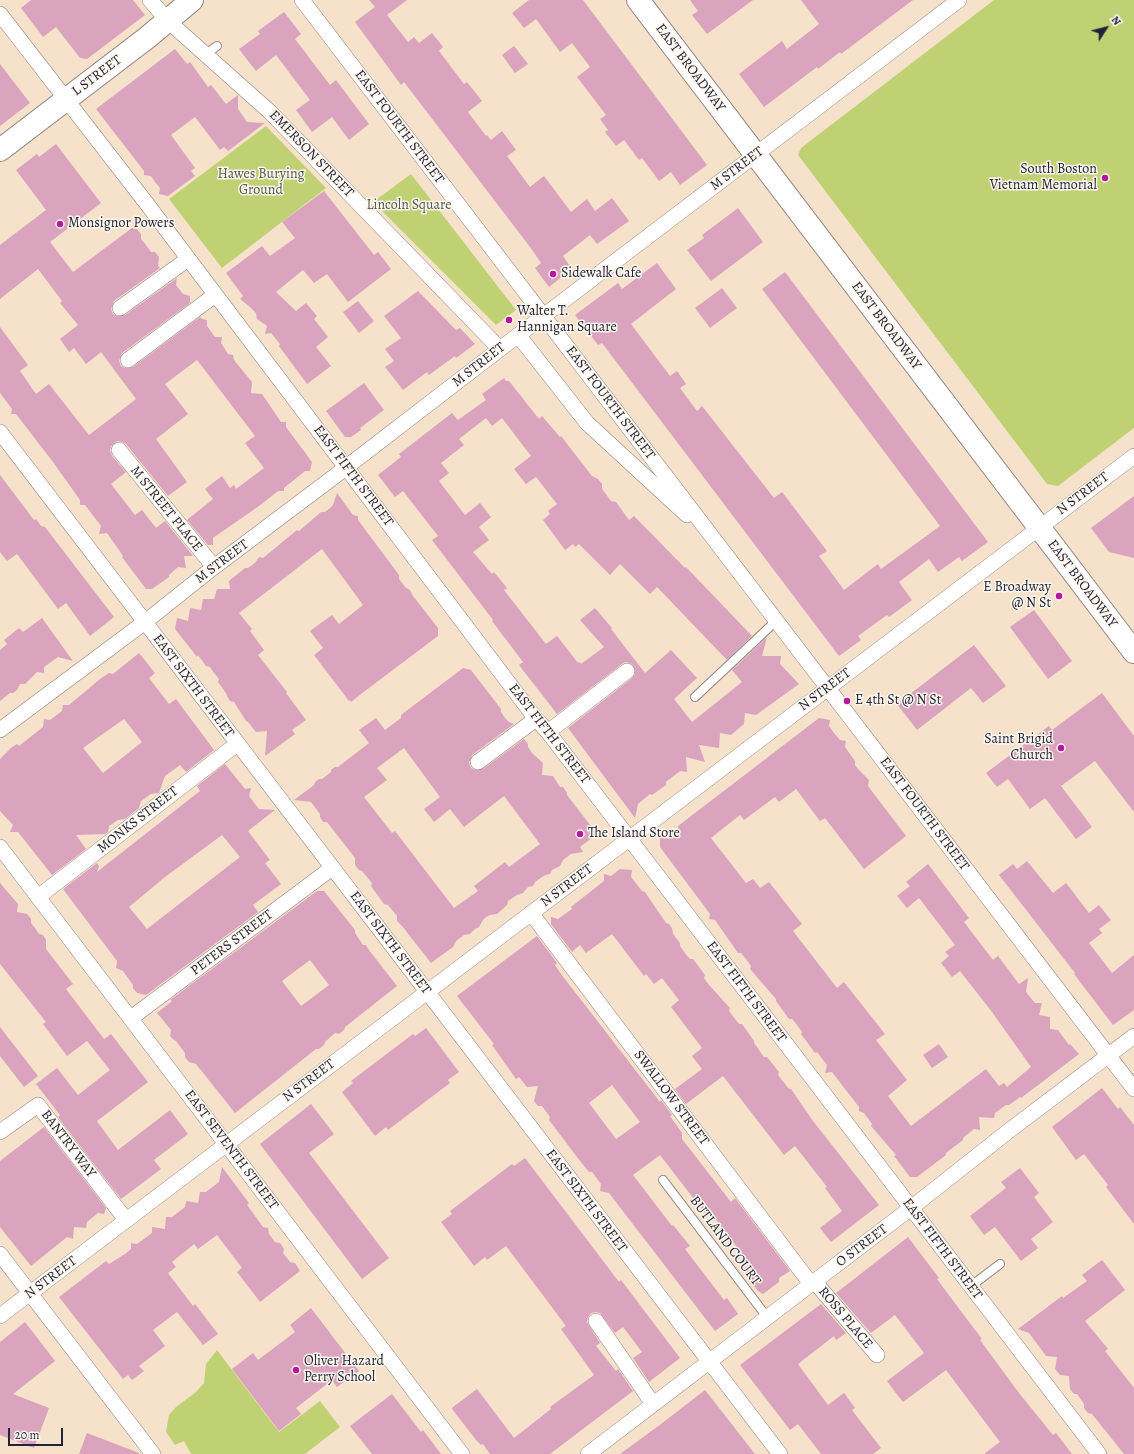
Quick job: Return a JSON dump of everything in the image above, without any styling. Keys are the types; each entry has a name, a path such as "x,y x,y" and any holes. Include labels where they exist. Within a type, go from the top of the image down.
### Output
{"main road":[{"name":"L STREET","path":"0,150 168,21 192,0"},
{"name":"EAST BROADWAY","path":"638,0 1134,652"}],"street":[{"name":"EMERSON STREET","path":"150,0 168,21 212,50 500,349"},
{"name":"EAST FOURTH STREET","path":"302,0 1134,1089"},
{"name":"M STREET","path":"0,730 145,622 214,567 959,0"},
{"name":"EAST FIFTH STREET","path":"0,14 188,259 536,719 548,732 1099,1454"},
{"path":"120,308 188,259"},
{"path":"128,360 215,295"},
{"name":"EAST FOURTH STREET","path":"518,335 586,423 714,540"},
{"name":"EAST SIXTH STREET","path":"0,432 780,1454"},
{"name":"M STREET PLACE","path":"119,450 214,567"},
{"name":"N STREET","path":"0,1316 1134,456"},
{"path":"548,732 627,671"},
{"path":"478,762 536,719"},
{"name":"MONKS STREET","path":"38,897 238,744"},
{"name":"EAST SEVENTH STREET","path":"0,847 462,1454"},
{"name":"PETERS STREET","path":"131,1018 332,868"},
{"name":"SWALLOW STREET","path":"531,913 813,1283"},
{"name":"O STREET","path":"588,1454 1134,1036"},
{"name":"BANTRY WAY","path":"0,1132 38,1105 126,1220"},
{"path":"0,1254 153,1454"},
{"name":"ROSS PLACE","path":"813,1283 876,1355"},
{"path":"596,1320 653,1404"}],"lane":[{"path":"695,697 776,621"},
{"name":"BUTLAND COURT","path":"662,1180 767,1317"},
{"path":"971,1286 1000,1264"}],"green space":[{"path":"994,0 1134,0 1134,428 1058,486 1047,484 798,155 801,148"},
{"name":"Hawes Burying Ground","path":"266,126 326,188 222,268 169,199"},
{"name":"Lincoln Square","path":"411,174 516,310 496,325 373,202"},
{"path":"217,1350 279,1432 320,1401 340,1427 305,1454 191,1454 184,1441 175,1445 166,1432 169,1415 176,1407 196,1392 204,1383 206,1364"}],"building":[{"path":"31,0 133,0 145,15 87,59 80,58 56,27 43,37 21,8"},
{"path":"369,0 407,0 387,15 408,42 414,37 419,43 432,33 443,47 439,51 464,84 467,82 482,101 468,112 486,136 487,135 491,140 502,131 516,150 507,156 530,187 544,176 571,212 587,199 595,211 612,198 629,221 597,244 590,235 563,256 572,269 549,287 535,268 541,263 530,247 404,82 401,85 355,22 375,7"},
{"path":"529,0 583,0 707,165 680,185 671,172 659,181 642,158 639,160 624,140 616,146 605,132 608,130 600,119 606,115 577,77 590,67 572,43 560,52 536,19 524,28 512,13"},
{"path":"690,0 753,0 707,34 692,15 698,11"},
{"path":"801,0 913,0 841,54 840,52 818,69 817,67 764,107 739,74 782,41 787,49 819,24"},
{"path":"284,12 301,34 295,39 330,85 336,80 369,124 349,140 332,117 312,132 296,110 310,100 276,55 256,71 239,49 260,34 258,31"},
{"path":"514,46 528,64 515,73 502,55"},
{"path":"175,49 187,64 190,62 208,87 211,85 226,104 238,95 238,109 247,122 265,123 228,151 224,147 220,150 195,117 171,135 195,168 191,171 195,176 168,196 159,194 160,188 151,176 144,175 144,171 96,109"},
{"path":"0,64 30,103 0,126"},
{"path":"56,144 101,203 50,242 73,272 132,228 137,229 141,234 141,239 151,252 155,252 159,257 158,266 160,268 114,301 111,309 113,314 117,316 125,315 177,278 176,285 183,294 190,296 190,303 122,353 119,361 121,366 125,368 133,367 200,317 207,320 207,326 215,337 222,337 221,343 228,354 233,355 234,360 252,382 251,393 262,394 281,422 286,422 286,427 312,462 310,471 305,471 284,488 284,491 278,491 213,538 213,545 208,545 187,520 213,499 205,489 222,476 230,488 234,485 236,489 264,468 245,443 255,436 197,360 165,384 188,414 156,439 187,482 168,496 126,444 117,441 111,446 110,451 112,456 126,472 111,484 135,515 142,510 156,528 165,521 193,556 184,556 186,568 178,567 169,575 169,577 152,589 146,589 122,557 123,556 107,533 99,534 101,526 85,505 80,505 80,500 53,462 16,414 11,414 12,409 0,393 0,327 28,365 20,371 36,394 49,384 89,435 136,399 101,352 86,364 74,348 69,352 60,339 78,325 60,303 62,301 38,269 0,299 0,245 46,210 16,170 37,154 39,157"},
{"path":"324,191 374,255 378,252 391,269 348,302 327,274 314,283 303,270 276,292 296,311 306,303 317,316 314,319 328,337 316,347 331,366 307,384 271,333 265,334 267,326 257,319 256,313 240,299 243,296 226,273 262,246 270,256 295,238 282,222"},
{"path":"738,208 763,242 711,281 687,250 704,238 702,235"},
{"path":"657,263 676,289 631,324 670,376 677,371 686,384 680,388 697,411 702,406 774,498 782,492 827,551 819,556 844,590 878,564 881,569 940,526 762,289 785,272 988,542 962,561 959,557 938,572 929,559 899,582 912,600 889,617 887,615 858,636 861,640 839,656 602,343 598,345 575,315 618,283 622,289"},
{"path":"722,288 737,308 710,328 695,308"},
{"path":"418,291 456,330 460,328 475,344 456,358 455,356 429,375 427,372 403,390 385,367 394,361 385,349 401,338 384,316"},
{"path":"358,301 374,321 359,333 343,312"},
{"path":"504,378 506,381 509,381 539,419 542,416 560,437 561,436 592,476 598,479 602,484 602,489 611,501 616,502 629,520 634,516 685,568 686,567 752,636 727,660 657,587 650,594 620,564 610,575 579,544 575,547 573,544 565,550 543,520 550,514 548,511 557,504 536,477 526,484 514,469 531,456 502,418 492,426 486,418 459,439 464,445 441,463 449,473 439,481 465,515 480,503 491,517 479,527 489,540 473,552 492,574 494,572 507,588 504,590 546,644 557,636 578,663 580,662 581,664 604,647 580,620 595,608 612,628 611,629 645,673 671,650 697,678 674,699 692,722 742,682 732,670 767,637 762,656 781,656 780,664 799,684 756,715 745,713 744,724 731,735 720,733 719,748 699,745 705,762 686,757 687,772 680,771 666,782 666,785 652,795 650,794 638,804 635,818 568,728 632,678 635,674 634,666 625,662 557,714 519,665 523,662 492,621 493,620 432,540 438,536 403,491 395,497 378,475 401,457 399,454 452,413 458,420 486,400 482,394"},
{"path":"364,383 384,410 360,428 361,430 351,437 345,437 326,411"},
{"path":"0,475 34,520 36,519 41,526 45,527 114,617 90,636 66,603 58,609 17,554 7,561 0,552"},
{"path":"337,493 353,515 358,516 358,520 399,575 399,579 406,588 410,590 438,628 438,636 351,702 350,700 349,701 314,655 323,648 310,631 332,615 339,624 363,605 322,549 239,613 252,629 250,631 264,650 258,655 287,692 286,693 306,720 292,730 295,734 265,756 267,731 256,732 246,721 234,702 230,701 218,682 219,679 210,667 206,666 198,655 197,657 175,629 177,618 188,621 190,608 201,610 203,599 214,599 217,589 230,589 229,581 245,568 248,568 255,563 259,557 263,558 297,530 299,531 321,512 325,512 330,508 333,505"},
{"path":"1134,496 1134,558 1109,552 1091,528"},
{"path":"1034,610 1072,661 1048,679 1010,627"},
{"path":"42,618 73,661 58,657 44,667 44,673 37,672 25,684 20,684 17,690 10,693 0,701 0,650 7,644 4,640 19,628 23,632"},
{"path":"974,645 1006,686 983,703 971,688 917,730 897,704"},
{"path":"139,653 155,673 149,678 169,704 176,699 214,750 186,772 180,765 165,776 159,793 151,794 141,801 139,808 125,819 118,820 109,826 108,832 105,834 76,835 86,849 52,875 18,832 10,832 13,825 0,811 0,759 11,748 17,744 19,746 43,727 44,719 50,720 62,711 63,705 69,705 100,679 109,673 113,674","holes":["124,719 142,742 103,773 83,748"]},
{"path":"463,668 471,670 501,709 501,712 505,718 514,724 472,755 469,763 471,768 475,770 483,769 524,739 532,753 543,763 542,775 553,776 560,787 563,787 567,795 597,834 580,847 583,852 571,854 563,860 560,866 552,870 550,874 545,875 535,882 533,886 528,887 523,893 508,901 507,905 497,914 486,917 479,927 470,934 464,935 456,941 453,947 431,963 397,921 397,916 388,905 384,904 371,886 372,883 355,865 355,858 327,822 323,822 320,814 311,802 294,800 314,785 315,782 322,779 331,772 331,770 338,767 369,743 359,730 376,718 385,730 401,718 401,715","holes":["404,748 440,797 424,809 434,822 450,809 464,827 504,796 540,844 509,867 505,862 474,886 478,891 454,908 395,831 392,833 364,797 387,780 377,768"]},
{"name":"Saint Brigid Church","path":"1102,693 1134,736 1134,812 1095,761 1061,786 1092,827 1076,839 1045,798 1030,809 1008,779 997,787 986,773 1049,726 1052,730"},
{"path":"819,718 830,720 829,726 834,733 840,740 846,741 845,747 855,761 855,765 869,780 868,786 906,836 864,869 825,818 820,821 796,789 779,802 775,797 744,820 740,815 711,838 746,883 753,879 760,888 769,882 802,924 793,931 837,988 844,982 885,1034 876,1040 907,1080 888,1096 911,1126 986,1069 999,1086 1004,1083 1007,1087 1031,1067 992,1012 960,971 952,977 941,963 949,956 945,952 955,945 919,898 907,908 897,896 910,886 906,882 928,864 969,918 964,922 993,960 998,956 1019,984 1028,978 1026,992 1035,1003 1042,1003 1039,1015 1050,1017 1050,1029 1058,1030 1069,1045 1070,1044 1079,1054 1021,1098 1020,1097 1009,1105 1006,1105 995,1113 994,1118 979,1117 980,1130 974,1129 946,1153 946,1155 917,1177 910,1177 894,1156 896,1155 871,1126 872,1124 864,1113 859,1111 859,1107 832,1072 825,1073 827,1065 817,1052 815,1053 801,1034 802,1032 798,1026 792,1019 789,1019 776,999 750,969 751,966 746,959 741,953 738,953 715,920 709,919 710,914 660,847 660,837 668,838 678,830 678,826"},
{"path":"225,764 245,789 251,788 249,796 259,809 275,810 248,831 270,860 265,863 281,884 253,905 258,912 146,995 137,993 123,971 116,968 117,961 63,889 97,863 99,866 97,872 200,791 197,786","holes":["222,835 240,857 147,929 129,907 165,877"]},
{"path":"1027,861 1053,893 1066,883 1089,913 1099,905 1111,920 1099,929 1102,933 1089,943 1112,973 1134,955 1134,1010 1113,1025 1074,974 1075,973 999,875 1013,864 1017,869"},
{"path":"620,869 632,870 631,877 642,891 645,892 666,923 672,928 673,934 685,953 690,959 693,959 705,975 704,978 709,985 730,1008 729,1011 739,1024 742,1024 764,1057 767,1057 779,1072 778,1075 789,1089 791,1089 813,1121 879,1205 831,1242 820,1228 842,1211 825,1188 827,1187 795,1146 784,1155 723,1076 686,1104 675,1089 702,1069 692,1056 702,1048 671,1007 679,1000 662,978 654,984 646,974 644,976 612,934 586,953 580,945 572,952 551,924 551,917 558,919 572,909 571,907 604,881 604,874 611,876"},
{"path":"0,883 18,904 17,912 27,914 31,919 31,923 39,934 43,935 46,940 46,949 73,984 66,989 104,1039 111,1034 148,1082 97,1121 118,1150 170,1110 188,1134 154,1160 161,1169 121,1199 58,1117 60,1115 36,1084 57,1068 78,1095 110,1070 87,1041 67,1056 43,1024 46,1022 0,964"},
{"path":"317,891 324,891 355,930 355,933 363,945 366,945 397,986 345,1027 339,1034 335,1033 319,1049 316,1049 235,1113 196,1064 189,1062 185,1057 185,1053 170,1036 171,1030 157,1013 172,1001 170,1000","holes":["310,960 329,985 301,1006 282,981"]},
{"path":"537,936 557,963 555,965 561,974 660,1102 661,1100 672,1115 670,1116 682,1133 682,1139 731,1202 735,1198 790,1271 779,1278 779,1282 763,1294 758,1291 742,1270 750,1264 711,1213 707,1216 660,1155 633,1175 672,1226 673,1225 690,1246 685,1249 724,1300 727,1298 738,1314 715,1331 609,1193 600,1191 601,1184 592,1172 589,1172 580,1161 549,1120 550,1117 542,1106 538,1106 534,1101 538,1086 527,1087 519,1077 516,1079 492,1045 494,1044 457,996","holes":["612,1085 640,1122 616,1139 589,1103"]},
{"path":"0,1027 38,1076 24,1087 0,1056"},
{"path":"426,1028 459,1072 448,1080 450,1083 388,1130 386,1127 375,1136 342,1092 353,1083 351,1081 413,1034 415,1036"},
{"path":"939,1044 948,1057 932,1068 923,1055"},
{"path":"1102,1088 1118,1109 1120,1107 1134,1125 1134,1224 1106,1187 1108,1185 1084,1154 1076,1160 1052,1127"},
{"path":"311,1104 334,1134 309,1153 389,1258 362,1279 260,1144"},
{"path":"44,1127 106,1208 104,1214 98,1213 87,1222 86,1228 74,1227 73,1239 67,1237 31,1266 0,1227 0,1161"},
{"path":"525,1158 619,1282 621,1280 680,1358 649,1382 633,1358 642,1352 623,1327 615,1333 600,1313 591,1313 587,1322 600,1343 596,1346 616,1371 618,1369 633,1391 550,1454 490,1454 483,1444 481,1445 476,1440 452,1409 453,1407 477,1389 514,1438 551,1409 550,1407 594,1375 561,1329 566,1326 506,1246 487,1260 485,1257 474,1266 441,1222 452,1214 450,1211 512,1164 514,1166"},
{"path":"222,1167 249,1203 247,1205 263,1227 268,1228 269,1234 275,1242 280,1243 284,1249 283,1253 290,1262 295,1263 300,1271 260,1302 237,1272 242,1268 217,1235 198,1249 194,1244 172,1262 176,1267 168,1273 193,1306 195,1304 218,1334 203,1345 177,1312 153,1330 165,1346 139,1366 144,1371 132,1380 128,1375 123,1379 59,1297 106,1261 109,1264 125,1254 131,1249 131,1243 137,1244 152,1233 152,1227 165,1229 166,1217 172,1217 185,1207 186,1201 198,1203 200,1192 206,1192 219,1182"},
{"path":"1020,1168 1039,1193 1034,1197 1053,1222 1031,1239 1038,1248 1021,1261 995,1227 984,1235 970,1216 1006,1188 1001,1182"},
{"path":"908,1237 939,1278 937,1279 982,1339 980,1340 1019,1393 1053,1435 1056,1433 1072,1454 984,1454 1000,1442 946,1370 903,1402 895,1392 887,1381 924,1353 895,1315 871,1333 836,1293"},
{"path":"1102,1260 1125,1290 1085,1321 1108,1349 1105,1351 1134,1388 1134,1454 1124,1454 1092,1414 1088,1413 1084,1408 1084,1404 1077,1394 1074,1394 1070,1389 1069,1376 1060,1375 1055,1369 1057,1357 1046,1356 1029,1333 1018,1329 1062,1296 1063,1298 1087,1281 1082,1275"},
{"path":"821,1304 846,1333 836,1340 834,1336 798,1364 828,1405 844,1393 855,1408 852,1410 881,1448 873,1454 821,1454 798,1424 790,1430 740,1365"},
{"name":"Oliver Hazard Perry School","path":"311,1308 359,1371 337,1387 332,1380 296,1408 301,1414 279,1431 232,1369 253,1353 258,1360 295,1332 290,1325"},
{"path":"25,1322 55,1361 13,1394 49,1408 34,1448 0,1435 0,1342"},
{"path":"705,1390 755,1454 620,1454 661,1424"},
{"path":"392,1394 421,1432 423,1430 441,1454 372,1454 350,1426"},
{"path":"87,1433 139,1453 139,1454 79,1454"}],"place":[{"name":"South Boston Vietnam Memorial","path":"1105,178"},
{"name":"Monsignor Powers","path":"60,224"},
{"name":"Sidewalk Cafe","path":"553,274"},
{"name":"Walter T. Hannigan Square","path":"509,320"},
{"name":"E Broadway @ N St","path":"1059,596"},
{"name":"E 4th St @ N St","path":"847,701"},
{"name":"Saint Brigid Church","path":"1061,748"},
{"name":"The Island Store","path":"580,834"},
{"name":"Oliver Hazard Perry School","path":"296,1370"}]}
